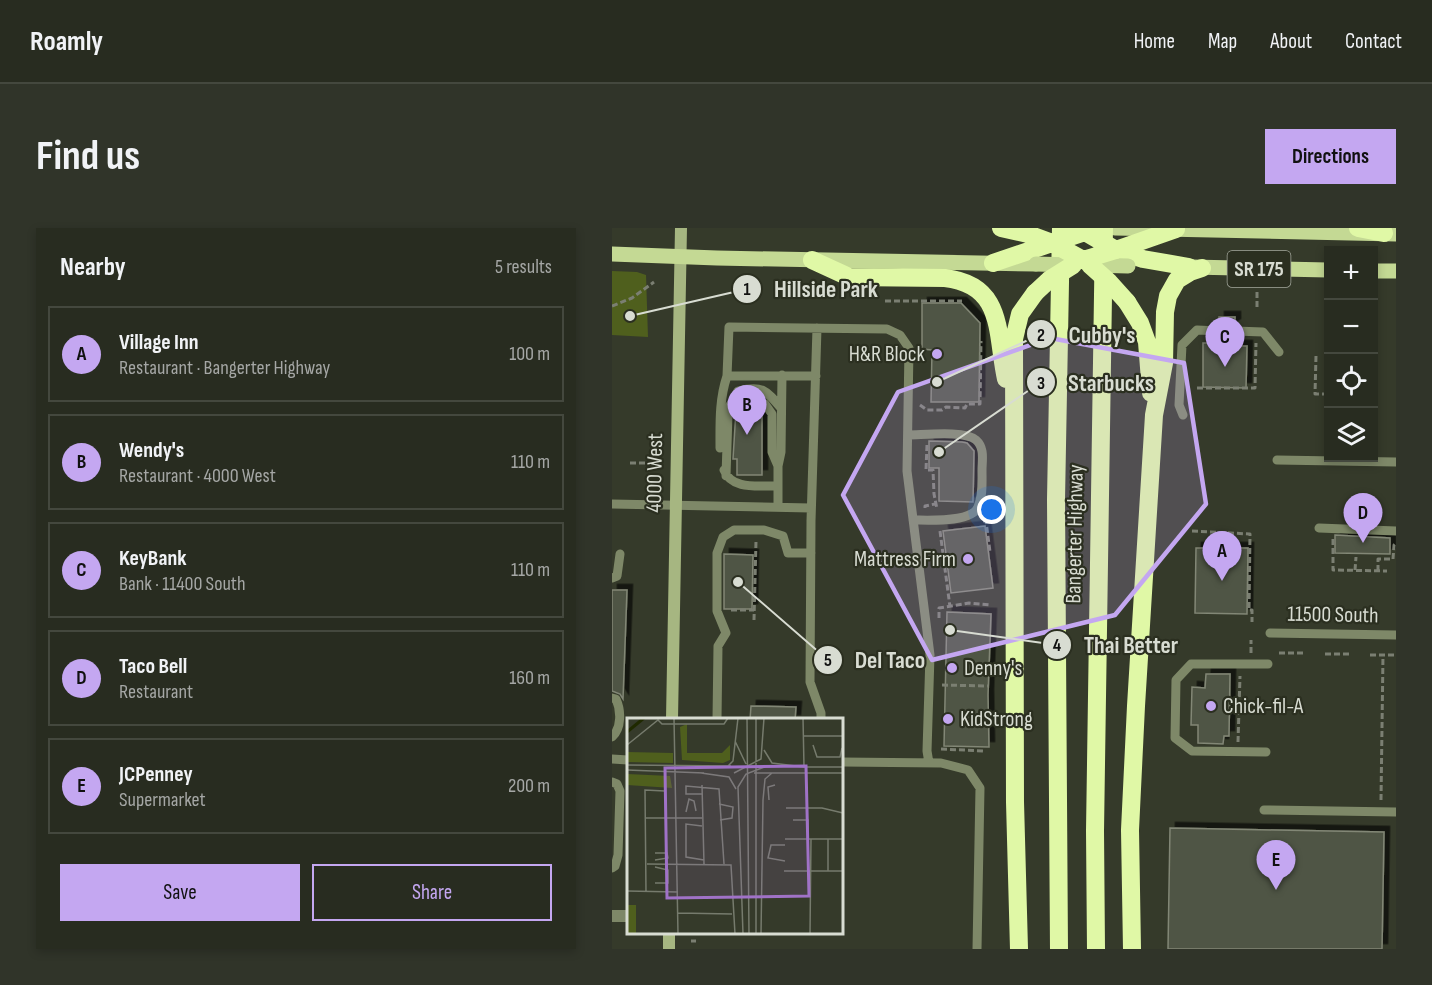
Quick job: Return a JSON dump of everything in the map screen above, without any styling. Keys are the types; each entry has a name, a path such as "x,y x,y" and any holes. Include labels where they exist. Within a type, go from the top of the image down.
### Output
{"highway":[{"path":"1001,228 1050,236 1086,229 1159,263 1196,268"},
{"name":"Bangerter Highway","path":"1096,949 1095,831 1104,228"},
{"path":"1358,228 1388,232"},
{"path":"1019,949 1015,802 1014,418 1016,332 1020,314 1035,292 1082,263 1176,229"},
{"path":"993,263 1028,259 1050,236"},
{"path":"1050,236 1109,282 1127,302 1140,323 1147,342 1154,415"},
{"name":"Bangerter Highway","path":"1050,236 1056,500 1059,949"},
{"path":"812,260 849,277 957,280 977,289 988,302 998,320 1002,360 1014,418"},
{"path":"1132,949 1131,818 1154,415 1164,363 1165,312 1168,297 1177,280 1196,268"}],"main road":[{"name":"4000 West","path":"672,718 681,228"},
{"path":"1115,228 1125,249"},
{"name":"SR 175","path":"1176,229 1388,232"},
{"path":"612,254 993,263"},
{"path":"1028,259 1082,263"},
{"name":"SR 175","path":"1196,268 1324,270"},
{"path":"1378,271 1396,271"}],"lane":[{"path":"778,486 734,483 726,476 720,462 720,409 722,391 728,376 729,327 886,329 900,335 909,348 907,471 930,655 927,751 929,763"},
{"path":"817,328 811,508 810,682 821,718"},
{"path":"1183,415 1179,405 1182,345 1197,330 1219,331"},
{"path":"1235,331 1263,332 1279,352"},
{"path":"778,507 782,375"},
{"path":"728,376 816,376"},
{"path":"726,476 728,414 738,391 754,387 769,394 781,408"},
{"path":"730,405 740,399 765,404 772,414 772,452 778,466"},
{"path":"908,435 966,435 976,439 983,448 981,499 978,510 969,516 940,520 913,520"},
{"path":"1277,460 1396,462"},
{"path":"612,504 811,508"},
{"path":"1319,528 1396,531"},
{"path":"717,718 718,646 726,633 717,611 717,553 723,537 734,530 764,530 783,536 788,553 811,553"},
{"path":"612,578 617,576 621,554"},
{"name":"11500 South","path":"1270,633 1396,635"},
{"path":"1266,752 1192,751 1175,738 1176,680 1191,664 1268,664"},
{"path":"612,698 616,699 619,705 619,726 612,737"},
{"path":"612,759 627,760"},
{"path":"843,762 941,763 968,770 980,788 976,949"},
{"path":"612,782 618,784 620,791 618,855 615,866 612,868"},
{"path":"1264,810 1396,812"}],"path":[{"path":"612,306 632,298 654,282"},
{"path":"1257,290 1257,307"},
{"path":"905,301 906,291"},
{"path":"885,301 963,301 969,308"},
{"path":"919,404 927,410 942,410 946,407 965,408 967,404 980,404 982,331"},
{"path":"1197,388 1255,388 1256,344"},
{"path":"1316,356 1315,394 1324,394"},
{"path":"932,410 932,420"},
{"path":"927,440 927,470 933,470 936,509 947,509"},
{"path":"630,463 647,464"},
{"path":"975,522 986,521 990,552"},
{"path":"940,526 950,606"},
{"path":"1192,531 1250,534 1249,610 1252,610 1252,622"},
{"path":"1334,533 1333,570 1387,571"},
{"path":"754,620 755,541 762,540"},
{"path":"1378,571 1378,559 1393,559 1396,543"},
{"path":"1355,570 1356,557"},
{"path":"940,620 939,608 969,603 992,605"},
{"path":"731,610 754,610"},
{"path":"1251,640 1251,656"},
{"path":"1279,653 1304,653"},
{"path":"1325,654 1350,654"},
{"path":"1370,655 1396,656"},
{"path":"1381,800 1383,655"},
{"path":"1238,743 1240,669"},
{"path":"940,685 988,686"},
{"path":"938,749 985,751"},
{"path":"691,941 696,941"}],"highlighted area":[{"path":"1050,338 1184,363 1206,504 1115,615 932,660 843,495 898,392"}],"green space":[{"path":"612,271 637,272 646,275 648,337 612,335"}],"building":[{"path":"922,303 961,303 980,323 979,402 931,402 932,350 922,349"},
{"path":"1219,317 1235,317 1235,324 1230,327 1229,334 1235,338 1235,346 1247,346 1246,388 1203,387 1203,343 1219,343 1219,338 1225,334 1225,327 1219,324"},
{"path":"736,410 761,410 762,412 762,475 737,475 737,459 733,459"},
{"path":"929,441 967,443 974,451 973,502 939,501 939,468 929,468"},
{"name":"Mattress Firm","path":"985,526 993,588 951,593 943,531"},
{"path":"1335,535 1390,538 1390,554 1335,553"},
{"path":"1196,548 1248,548 1247,614 1195,613"},
{"path":"724,554 753,555 752,609 724,609"},
{"path":"612,590 627,590 623,699 620,694 612,691"},
{"path":"947,612 991,614 989,747 944,746"},
{"name":"Chick-fil-A","path":"1206,674 1230,674 1229,736 1224,736 1223,744 1198,743 1198,725 1191,725 1192,687 1205,688"},
{"path":"751,706 796,707 795,718 750,718"},
{"path":"1170,828 1384,832 1382,949 1168,949"}],"place":[{"name":"Hillside Park","path":"630,316"},
{"name":"H&R Block","path":"937,354"},
{"name":"KeyBank","path":"1225,367"},
{"name":"Cubby's","path":"937,382"},
{"name":"Wendy's","path":"747,435"},
{"name":"Starbucks","path":"939,452"},
{"name":"Taco Bell","path":"1363,543"},
{"name":"Mattress Firm","path":"968,559"},
{"name":"Village Inn","path":"1222,581"},
{"name":"Del Taco","path":"738,582"},
{"name":"Thai Better","path":"950,630"},
{"name":"Denny's","path":"952,668"},
{"name":"Chick-fil-A","path":"1211,706"},
{"name":"KidStrong","path":"948,719"},
{"name":"JCPenney","path":"1276,890"}]}
